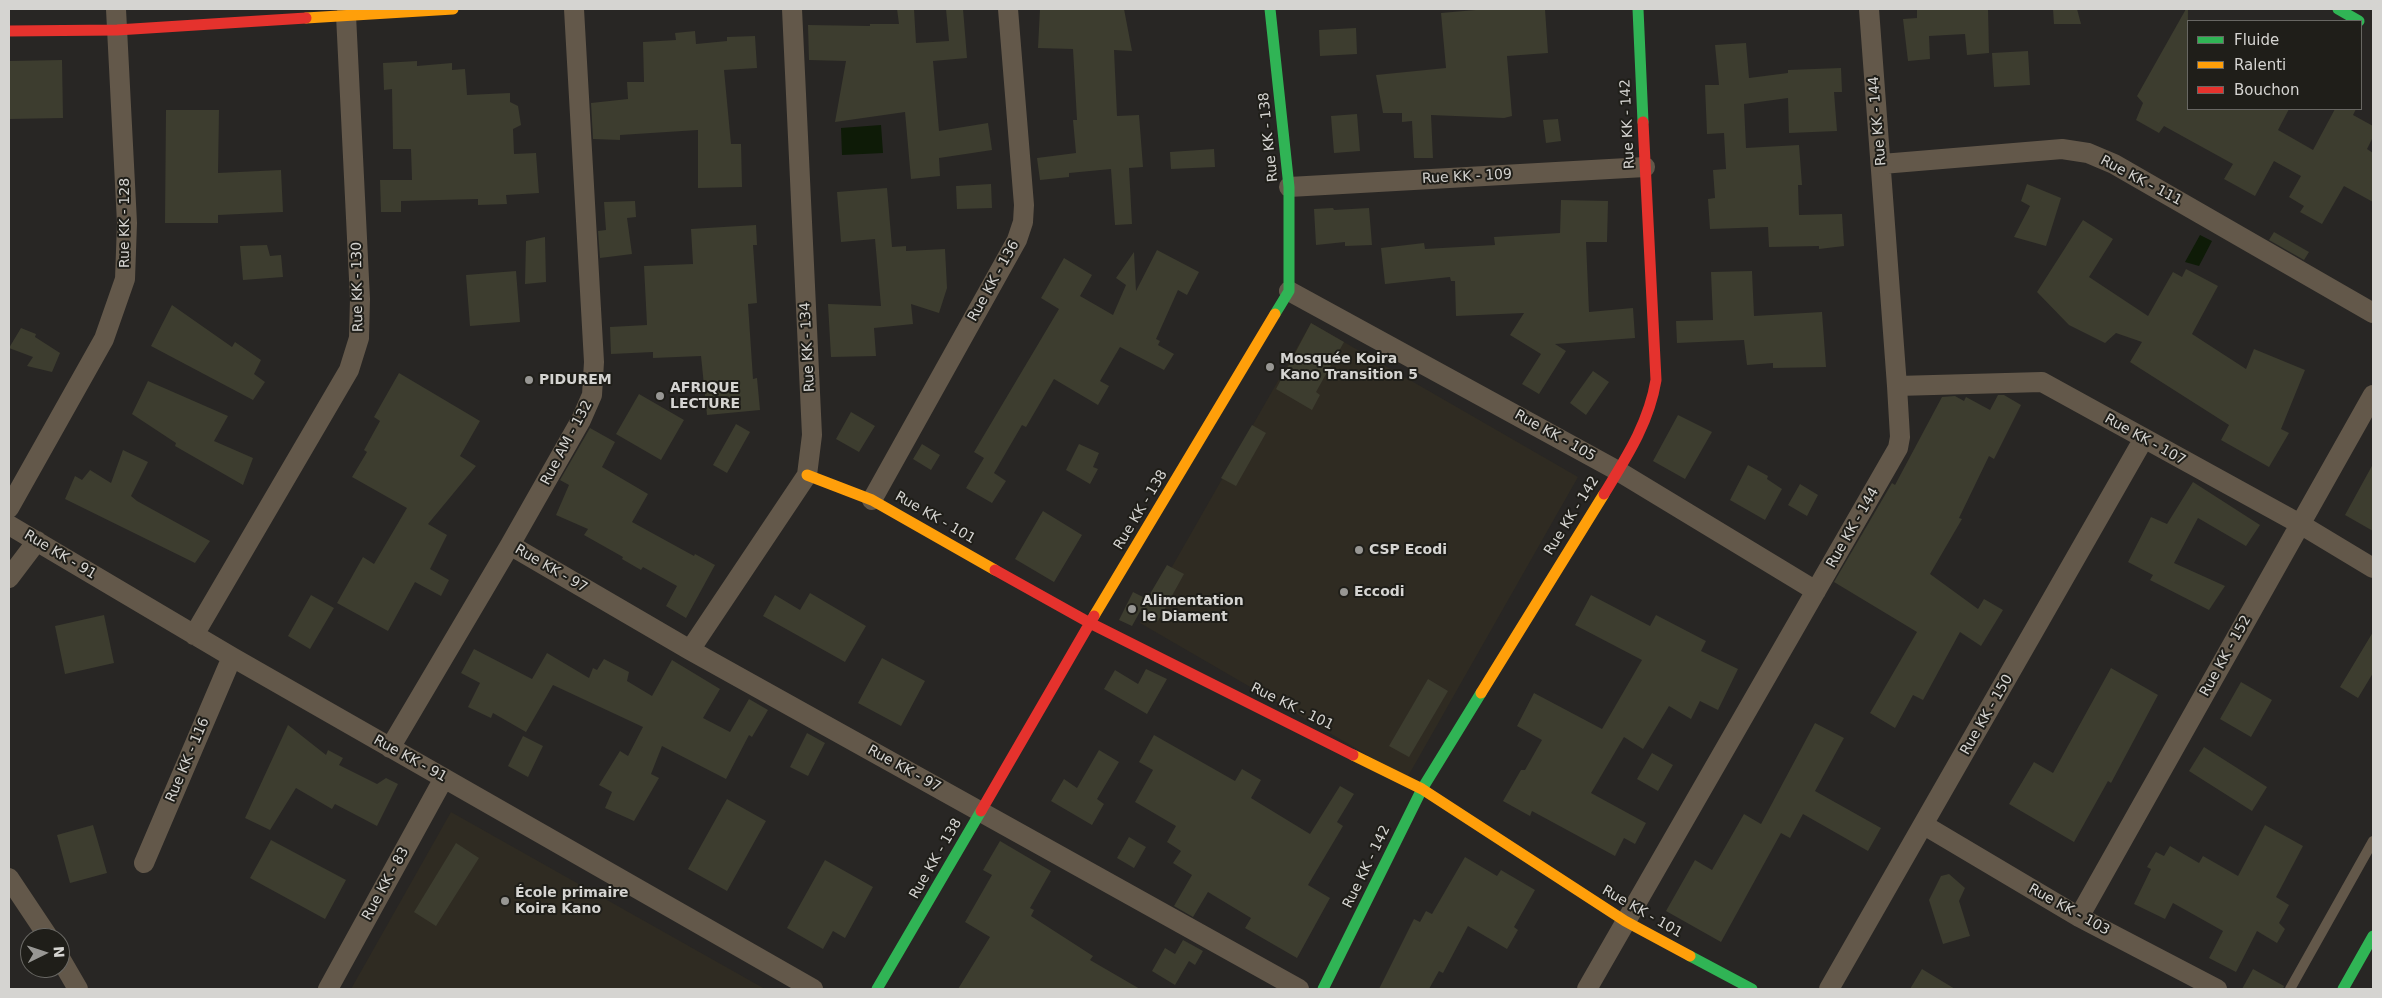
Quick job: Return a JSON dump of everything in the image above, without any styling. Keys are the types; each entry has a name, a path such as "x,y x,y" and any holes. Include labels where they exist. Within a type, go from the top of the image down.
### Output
{"street":[{"name":"Rue KK - 128","path":"9,508 104,339 124,279 128,223 116,9"},
{"path":"9,31 117,30 453,9"},
{"name":"Rue AM - 132","path":"390,748 510,545 581,420 592,395 594,362 574,9"},
{"name":"Rue KK - 134","path":"690,650 806,475 812,435 792,9"},
{"name":"Rue KK - 136","path":"872,500 1017,240 1023,222 1024,205 1008,9"},
{"name":"Rue KK - 138","path":"877,989 1090,623 1289,291 1289,187 1270,9"},
{"name":"Rue KK - 142","path":"1323,989 1422,789 1618,471 1646,422 1653,403 1656,380 1638,9"},
{"name":"Rue KK - 144","path":"1587,989 1624,921 1898,448 1900,437 1897,386 1869,9"},
{"path":"2338,9 2357,20"},
{"name":"Rue KK - 130","path":"194,635 349,370 359,338 360,299 346,15"},
{"name":"Rue KK - 111","path":"1882,164 2062,150 2088,154 2114,164 2373,312"},
{"name":"Rue KK - 109","path":"1289,187 1645,167"},
{"name":"Rue KK - 105","path":"1289,291 1618,471 1816,591"},
{"name":"Rue KK - 107","path":"1897,386 2042,382 2143,440 2300,524 2373,568"},
{"name":"Rue KK - 152","path":"2079,917 2373,395"},
{"name":"Rue KK - 150","path":"1829,989 2143,440"},
{"name":"Rue KK - 101","path":"806,475 872,500 1090,623 1422,789 1624,921 1752,989"},
{"name":"Rue KK - 91","path":"9,525 232,658 813,989"},
{"path":"9,578 37,541"},
{"name":"Rue KK - 97","path":"510,545 690,650 1299,989"},
{"name":"Rue KK - 116","path":"144,863 232,658"},
{"name":"Rue KK - 83","path":"328,989 444,778"},
{"name":"Rue KK - 103","path":"1924,825 2079,917 2218,989"},
{"path":"9,878 42,928"},
{"path":"2343,989 2373,936"},
{"path":"70,975 78,989"}],"lane":[{"path":"2290,989 2373,841"}],"shaded area":[{"path":"881,125 883,153 842,155 841,128"},
{"path":"2200,235 2212,241 2199,266 2185,262"},
{"name":"CSP Ecodi","path":"1311,323 1578,477 1407,778 1140,623"},
{"name":"École primaire Koira Kano","path":"451,812 765,989 351,989"}],"building":[{"path":"897,9 914,9 916,43 949,41 946,9 963,9 967,58 933,61 939,131 988,123 992,150 939,158 940,176 911,179 905,112 835,122 846,61 809,60 808,25 870,26 870,24 899,24"},
{"path":"1040,9 1124,9 1132,51 1114,50 1117,116 1139,115 1143,167 1129,168 1132,224 1115,225 1111,169 1069,173 1069,177 1040,180 1037,158 1076,153 1073,120 1077,120 1073,49 1038,48"},
{"path":"1487,9 1545,9 1548,53 1507,56 1512,116 1504,118 1431,115 1433,158 1414,158 1412,121 1402,122 1402,113 1383,113 1376,75 1446,68 1441,13"},
{"path":"1917,9 1988,9 1989,53 1967,55 1965,34 1929,36 1930,59 1908,61 1903,19 1917,18"},
{"path":"2053,9 2077,9 2081,24 2054,24"},
{"path":"2186,9 2188,9 2187,110 2288,110 2278,130 2313,150 2334,110 2356,110 2353,115 2373,126 2373,137 2367,149 2373,153 2373,202 2344,186 2322,224 2300,212 2304,206 2289,197 2301,176 2274,161 2255,196 2224,179 2233,164 2164,126 2159,133 2136,120 2143,103 2137,96"},
{"path":"1356,28 1357,54 1320,56 1319,30"},
{"path":"695,31 696,44 727,41 727,37 755,36 757,68 724,70 731,144 741,144 742,187 698,188 698,130 620,135 620,140 593,139 591,103 628,99 627,82 644,82 643,42 676,40 675,33"},
{"path":"1746,43 1749,78 1788,73 1788,70 1841,68 1842,92 1834,92 1837,131 1789,133 1788,98 1744,104 1746,148 1799,145 1802,185 1798,185 1799,215 1842,214 1844,246 1819,249 1819,246 1769,247 1768,227 1710,229 1708,199 1715,198 1713,170 1726,169 1724,133 1707,134 1705,85 1719,85 1715,45"},
{"path":"2028,51 2030,85 1994,87 1992,53"},
{"path":"62,60 63,118 9,119 9,61"},
{"path":"417,61 417,66 452,63 452,70 465,69 467,95 510,93 510,102 518,106 521,125 513,129 514,154 536,153 539,193 506,195 507,204 478,205 478,199 401,201 401,212 381,212 380,180 412,180 411,149 393,149 392,89 384,90 383,63"},
{"path":"166,110 219,110 218,173 281,170 283,212 218,215 218,223 165,223"},
{"path":"1357,114 1360,151 1334,153 1331,116"},
{"path":"1558,119 1561,141 1546,143 1543,120"},
{"path":"1214,149 1215,167 1171,169 1170,152"},
{"path":"991,184 992,208 957,209 956,186"},
{"path":"2027,184 2061,198 2046,246 2014,237 2030,206 2021,201"},
{"path":"887,188 892,247 906,246 906,251 945,249 947,288 939,313 911,304 913,324 874,328 876,356 831,357 828,304 881,306 875,239 841,242 837,192"},
{"path":"1561,200 1608,201 1607,242 1586,242 1589,312 1633,308 1635,338 1555,344 1566,351 1539,394 1522,384 1541,354 1510,335 1524,313 1456,316 1455,281 1451,281 1450,277 1385,284 1381,248 1424,243 1425,249 1495,245 1494,237 1560,233"},
{"path":"635,201 636,217 627,218 632,254 600,258 598,231 606,230 604,202"},
{"path":"1333,208 1334,210 1369,208 1372,245 1345,246 1345,242 1316,245 1314,209"},
{"path":"2083,220 2113,239 2089,277 2148,316 2173,272 2182,277 2186,269 2218,286 2192,334 2246,369 2254,349 2305,370 2281,429 2289,433 2269,467 2221,440 2229,425 2130,362 2142,342 2116,333 2105,343 2069,325 2037,292"},
{"path":"756,225 757,245 753,245 757,303 748,304 753,379 757,378 760,410 707,415 701,356 653,358 653,352 611,354 610,327 647,325 644,266 693,264 691,229"},
{"path":"2274,232 2309,252 2304,260 2269,240"},
{"path":"545,237 546,282 525,284 526,241"},
{"path":"267,245 270,256 281,255 283,277 243,280 240,246"},
{"path":"1157,250 1199,272 1187,295 1178,290 1156,339 1160,341 1158,345 1174,354 1164,370 1120,347 1100,381 1109,386 1098,405 1054,379 1026,427 1022,425 994,473 1006,481 992,503 966,488 984,458 974,452 1059,309 1041,298 1064,258 1092,275 1080,296 1113,315 1126,285 1116,278 1134,252 1136,291"},
{"path":"516,271 520,322 470,326 466,275"},
{"path":"1752,271 1754,316 1822,312 1826,367 1773,368 1773,363 1747,365 1744,340 1677,343 1676,321 1713,320 1711,272"},
{"path":"172,305 232,347 235,342 261,360 254,374 265,382 253,400 151,346"},
{"path":"1311,323 1344,342 1316,392 1320,395 1312,410 1276,389"},
{"path":"21,328 36,334 35,337 60,353 52,372 27,366 33,357 9,348"},
{"path":"1593,371 1609,382 1586,415 1570,403"},
{"path":"399,373 480,421 460,456 476,466 428,524 447,535 430,569 449,580 441,596 415,582 388,631 337,603 363,557 374,564 407,508 352,477 367,452 364,450 380,421 374,417"},
{"path":"148,381 228,416 214,441 253,458 243,485 175,446 176,443 132,414"},
{"path":"639,394 684,420 661,460 616,434"},
{"path":"1998,395 2004,395 2021,405 1994,459 1989,456 1959,518 1962,519 1930,574 1978,609 1984,599 2003,610 1981,646 1960,632 1923,700 1913,695 1895,728 1870,713 1917,632 1834,582 1892,483 1895,485 1942,397 1955,396 1964,401 1966,397 1990,410"},
{"path":"851,412 875,426 859,452 836,439"},
{"path":"1678,415 1712,432 1685,479 1653,461"},
{"path":"736,424 750,432 727,473 713,465"},
{"path":"1252,425 1266,433 1236,486 1221,478"},
{"path":"590,428 615,442 602,467 648,494 632,522 694,556 695,554 715,565 686,618 666,606 677,586 643,567 641,570 622,559 623,557 584,535 588,529 556,515 569,485 560,480"},
{"path":"922,444 940,455 931,470 913,459"},
{"path":"1079,444 1099,453 1093,467 1098,469 1090,484 1066,470"},
{"path":"123,450 148,462 131,496 210,541 195,563 65,499 75,476 82,480 90,470 111,483"},
{"path":"2373,464 2373,531 2345,515"},
{"path":"1748,465 1768,476 1767,479 1782,489 1765,520 1730,500"},
{"path":"2193,482 2260,525 2246,546 2198,518 2174,563 2225,586 2209,610 2150,580 2153,575 2128,562 2151,517 2167,524"},
{"path":"1800,484 1818,495 1807,516 1788,505"},
{"path":"1043,511 1082,535 1054,582 1015,559"},
{"path":"1167,565 1184,574 1158,621 1140,611"},
{"path":"1133,592 1147,599 1132,626 1119,620"},
{"path":"810,593 866,626 845,662 763,616 775,595 800,610"},
{"path":"311,595 334,608 310,649 288,636"},
{"path":"1591,595 1650,626 1656,615 1706,641 1701,651 1738,669 1718,710 1700,701 1691,719 1669,706 1643,749 1624,737 1591,793 1646,823 1635,844 1624,838 1615,856 1532,811 1530,816 1503,801 1521,770 1525,770 1542,740 1517,726 1534,693 1602,729 1642,660 1575,625"},
{"path":"104,615 114,663 65,674 55,626"},
{"path":"2373,632 2373,673 2358,698 2340,687"},
{"path":"474,649 532,679 547,653 589,678 593,668 597,670 604,659 629,672 627,681 652,696 672,660 720,689 703,718 730,732 749,699 768,710 752,737 749,735 726,779 662,746 651,774 659,778 634,821 605,808 612,792 599,785 620,751 628,756 643,727 553,685 526,732 493,713 491,718 468,707 480,683 461,673"},
{"path":"882,658 925,681 901,726 858,703"},
{"path":"2111,668 2158,695 2111,783 2108,781 2074,842 2009,804 2034,762 2053,773"},
{"path":"1146,669 1167,679 1147,714 1104,689 1115,670 1138,684"},
{"path":"1428,679 1448,691 1409,757 1389,746"},
{"path":"2241,682 2272,700 2251,737 2220,719"},
{"path":"1815,723 1844,738 1815,791 1881,828 1868,851 1803,814 1790,838 1781,833 1721,942 1666,911 1695,860 1712,870 1744,814 1761,824"},
{"path":"288,725 326,755 328,750 343,758 339,765 377,784 386,778 398,784 377,826 335,804 332,809 296,788 270,830 245,818"},
{"path":"807,733 825,743 808,776 790,767"},
{"path":"1154,735 1235,781 1242,769 1261,780 1251,798 1310,834 1340,786 1354,794 1337,822 1343,826 1308,885 1330,898 1297,958 1245,928 1251,918 1208,892 1193,917 1174,906 1192,875 1173,863 1181,851 1167,842 1176,826 1135,802 1153,770 1139,762"},
{"path":"523,736 543,746 528,777 508,766"},
{"path":"2204,747 2267,787 2252,811 2189,771"},
{"path":"1099,750 1119,762 1097,799 1104,804 1092,825 1051,801 1064,779 1077,788"},
{"path":"1652,753 1673,765 1658,791 1637,779"},
{"path":"727,799 766,821 727,891 688,869"},
{"path":"93,825 107,873 70,883 57,835"},
{"path":"2265,825 2303,846 2276,897 2289,905 2279,923 2285,929 2277,943 2257,931 2236,972 2209,958 2223,931 2173,903 2165,919 2134,904 2151,869 2147,867 2156,852 2164,856 2170,846 2199,863 2203,856 2238,876"},
{"path":"1129,837 1146,847 1134,868 1117,858"},
{"path":"271,840 346,880 325,919 250,878"},
{"path":"1000,841 1051,871 1030,908 1034,910 1031,916 1093,956 1090,960 1140,989 958,989 990,937 965,922 992,875 983,870"},
{"path":"456,843 479,858 436,926 414,912"},
{"path":"1465,857 1497,876 1501,870 1535,890 1514,927 1518,930 1507,949 1468,926 1443,973 1439,971 1429,989 1379,989 1414,919 1420,922 1426,911 1432,914"},
{"path":"825,860 873,887 845,938 833,931 823,949 787,928"},
{"path":"1949,874 1965,888 1959,901 1970,936 1943,944 1929,900 1941,876"},
{"path":"1183,940 1203,951 1195,965 1189,961 1175,985 1152,971 1165,948 1175,954"},
{"path":"1922,969 1955,989 1910,989"},
{"path":"2253,969 2284,986 2283,989 2242,989"}],"traffic: fast":[{"path":"1270,9 1289,187 1289,291 1275,314"},
{"path":"1638,9 1643,122"},
{"path":"2338,9 2357,20"},
{"path":"1323,989 1422,789 1481,693"},
{"path":"877,989 981,811"},
{"path":"2343,989 2373,936"},
{"path":"1690,956 1752,989"}],"traffic: slow":[{"path":"306,18 453,9"},
{"path":"1094,616 1275,314"},
{"path":"807,475 872,500 995,570"},
{"path":"1481,693 1604,494"},
{"path":"1353,755 1422,789 1625,921 1690,956"}],"traffic: jam":[{"path":"9,31 117,30 306,18"},
{"path":"1604,494 1636,440 1648,411 1656,380 1643,122"},
{"path":"995,570 1090,623 1353,755"},
{"path":"981,811 1094,616"}],"place":[{"name":"Mosquée Koira Kano Transition 5","path":"1270,367"},
{"name":"PIDUREM","path":"529,380"},
{"name":"AFRIQUE LECTURE","path":"660,396"},
{"name":"CSP Ecodi","path":"1359,550"},
{"name":"Eccodi","path":"1344,592"},
{"name":"Alimentation le Diament","path":"1132,609"},
{"name":"École primaire Koira Kano","path":"505,901"}]}
